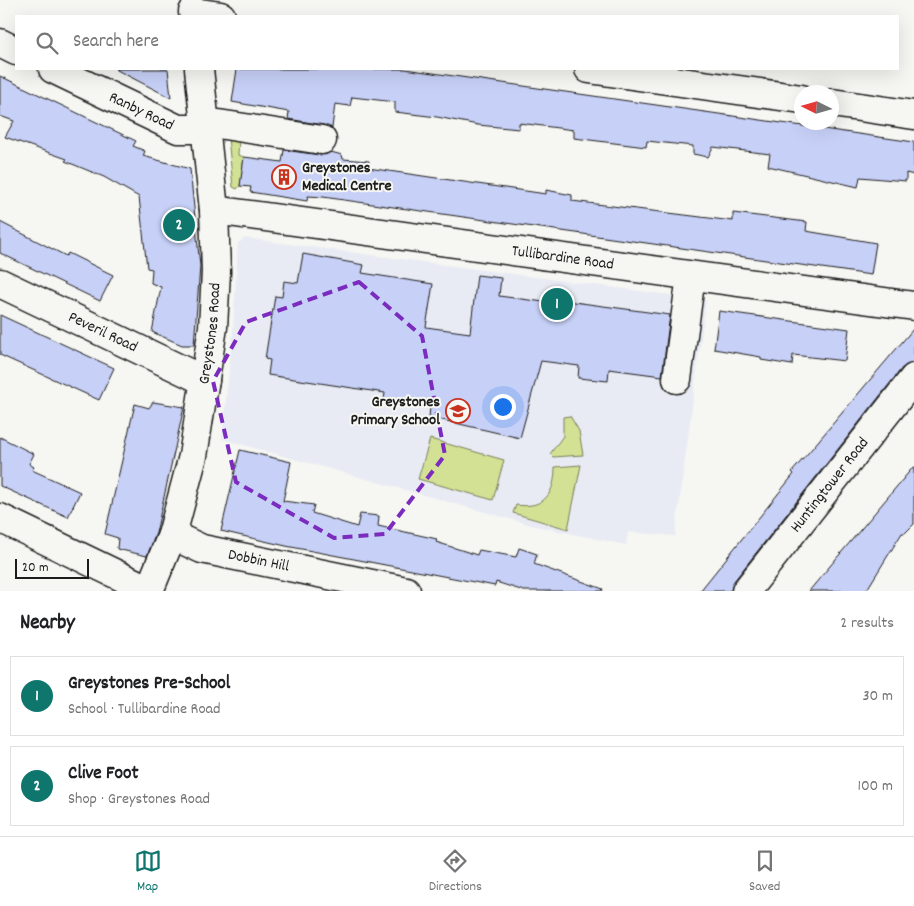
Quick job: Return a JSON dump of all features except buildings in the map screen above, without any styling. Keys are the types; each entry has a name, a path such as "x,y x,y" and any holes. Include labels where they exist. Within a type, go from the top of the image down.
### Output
{"street":[{"path":"192,10 216,15"},
{"path":"0,43 15,50"},
{"name":"Ranby Road","path":"55,70 178,129 205,125 322,140"},
{"name":"Greystones Road","path":"149,590 172,535 193,456 213,327 216,272 214,210 199,70"},
{"path":"596,70 794,98"},
{"path":"839,104 914,115"},
{"name":"Tullibardine Road","path":"214,210 914,306"},
{"path":"677,379 691,276"},
{"name":"Peveril Road","path":"0,283 205,381"},
{"name":"Huntingtower Road","path":"746,591 914,378"},
{"path":"0,518 149,590"},
{"name":"Dobbin Hill","path":"172,535 202,549 406,591"}],"highlighted area":[{"path":"359,282 422,336 445,455 385,534 334,538 236,482 213,381 246,322"}],"shaded area":[{"name":"Greystones Primary School","path":"245,238 706,300 675,536 628,532 626,545 535,526 222,439 233,331 238,243"}],"green space":[{"path":"228,137 239,140 238,155 244,157 240,186 237,189 233,187"},
{"path":"570,416 579,431 583,455 553,457 550,454 563,436 563,417"},
{"path":"430,439 504,460 493,500 418,479"},
{"path":"581,465 568,529 513,513 516,505 534,505 546,498 553,485 555,467"}],"place":[{"name":"Greystones Medical Centre","path":"284,177"},
{"name":"Clive Foot","path":"179,225"},
{"name":"Greystones Pre-School","path":"557,304"},
{"name":"Greystones Primary School","path":"458,411"}]}
